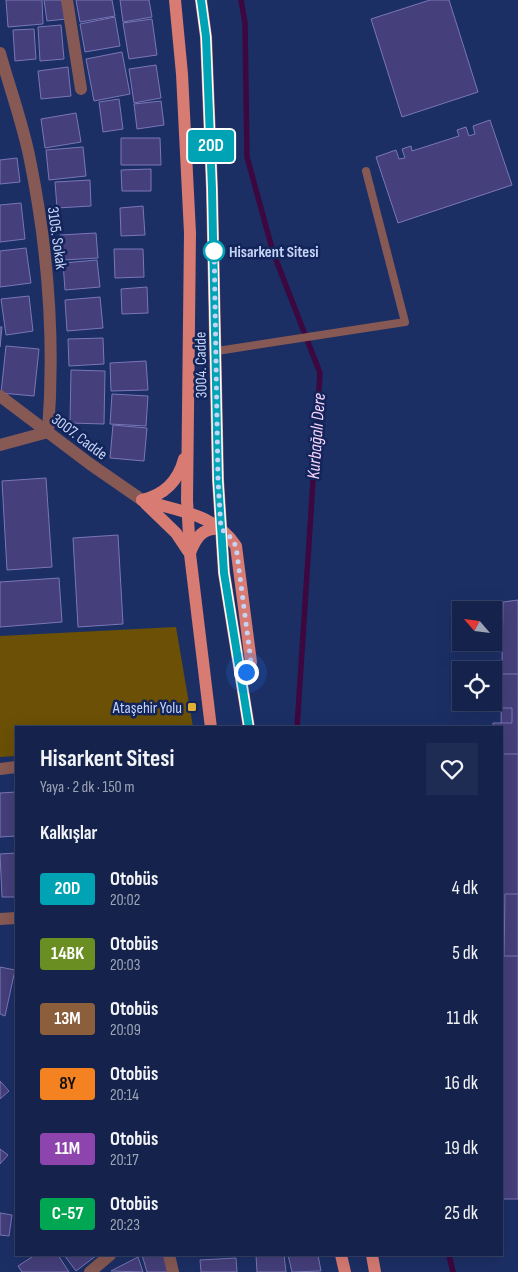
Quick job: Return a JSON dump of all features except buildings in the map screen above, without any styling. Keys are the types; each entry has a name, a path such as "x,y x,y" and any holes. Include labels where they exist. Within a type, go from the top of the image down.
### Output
{"main road":[{"name":"3004. Cadde","path":"175,0 182,74 190,233 188,517 190,554 211,726"},
{"name":"3004. Cadde","path":"201,0 206,37 217,351 218,480 221,529"},
{"path":"142,500 154,497 168,489 183,464 187,447"},
{"path":"142,500 169,515 188,517 193,523 204,518 213,507 218,480"},
{"path":"142,500 176,533 190,554"},
{"path":"204,518 228,534 236,546 251,662 242,682 249,726"},
{"path":"190,554 199,535 206,529 221,529"},
{"path":"341,1256 345,1272"},
{"path":"372,1256 375,1272"}],"street":[{"path":"67,0 81,89"},
{"name":"3105. Sokak","path":"0,54 30,159 48,281 52,374 48,432"},
{"name":"3007. Cadde","path":"0,396 142,500"},
{"path":"0,445 48,432"},
{"path":"0,769 15,768"},
{"path":"0,919 15,918"},
{"path":"90,1272 109,1256"},
{"path":"169,1256 173,1272"}],"lane":[{"path":"217,351 372,329 405,322 366,171"}],"shaded area":[{"path":"176,627 193,726 15,726 15,756 0,757 0,636"}],"waterway":[{"name":"Kurbağalı Dere","path":"241,0 245,23 247,157 273,252 320,373 297,726"},
{"name":"Kurbağalı Dere","path":"449,1256 453,1272"}],"bus line":[{"name":"20D","path":"201,0 206,37 217,357 218,480 224,573 249,726"}],"place":[{"name":"Hisarkent Sitesi","path":"214,251"},
{"name":"Ataşehir Yolu","path":"192,707"}],"route":[{"path":"214,251 214,243 218,480 221,529 228,534 236,546 251,662 246,672"}]}
